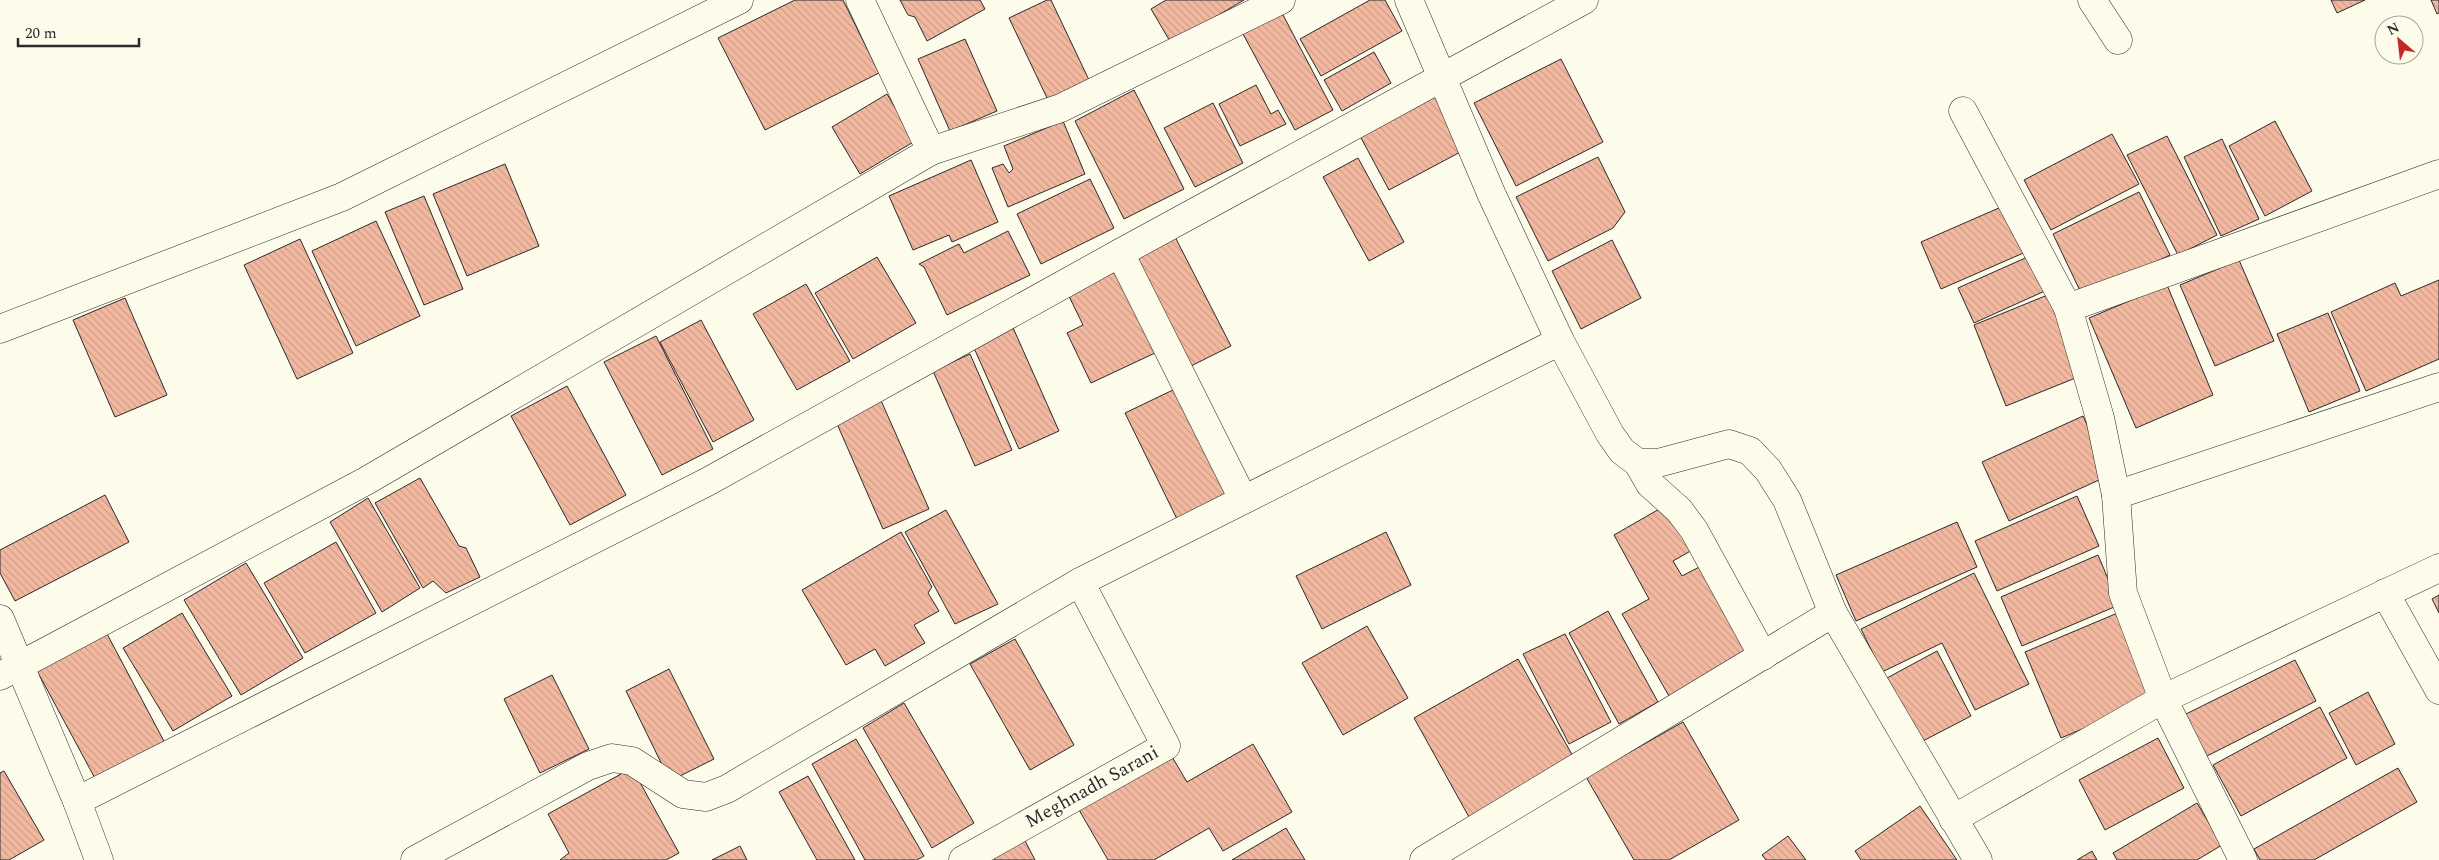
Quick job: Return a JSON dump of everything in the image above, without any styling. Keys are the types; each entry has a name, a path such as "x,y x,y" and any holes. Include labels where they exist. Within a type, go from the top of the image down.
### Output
{"street":[{"path":"0,329 342,197 739,0"},
{"path":"860,0 931,152"},
{"path":"10,671 366,481 931,152 1061,108 1280,0"},
{"path":"1409,0 1491,193 1560,342 1610,434 1622,451 1638,463 1650,484 1679,510 1694,530 1763,656"},
{"path":"77,800 706,482 1120,253 1584,0"},
{"path":"2092,0 2118,40"},
{"path":"1963,111 2068,308 2100,418 2116,496 2123,593 2162,699 2243,860"},
{"path":"2068,308 2439,174"},
{"path":"1120,253 1243,499"},
{"path":"415,860 588,766 612,758 632,761 683,794 706,797 727,789 1080,582 1560,342"},
{"path":"2116,496 2439,387"},
{"path":"1638,463 1658,464 1730,444 1750,451 1768,470 1787,500 1833,613 1978,860"},
{"path":"1953,819 2162,699 2439,568"},
{"name":"Meghnadh Sarani","path":"963,860 1166,746 1080,582"},
{"path":"2385,593 2439,690"},
{"path":"1424,860 1833,613"},
{"path":"0,619 10,671 77,800 99,860"}],"building":[{"path":"795,0 843,0 879,73 765,130 718,38"},
{"path":"900,0 980,0 985,9 927,41 915,17 908,15"},
{"path":"1047,0 1051,0 1089,80 1048,100 1009,18"},
{"path":"1166,0 1244,0 1171,43 1151,9"},
{"path":"1370,0 1385,0 1402,31 1321,76 1300,39"},
{"path":"2331,0 2365,0 2337,13"},
{"path":"2431,0 2439,0 2439,13 2437,14"},
{"path":"1282,13 1333,110 1295,130 1243,34"},
{"path":"965,39 997,111 950,131 918,59"},
{"path":"1374,52 1391,83 1342,111 1324,80"},
{"path":"1561,59 1603,142 1516,186 1474,103"},
{"path":"1256,85 1271,114 1278,110 1286,124 1240,146 1219,104"},
{"path":"1134,90 1184,189 1124,219 1075,121"},
{"path":"887,94 915,141 860,174 832,127"},
{"path":"1437,94 1466,149 1389,190 1360,136"},
{"path":"1213,103 1243,163 1195,187 1164,128"},
{"path":"1063,121 1085,174 1008,207 992,168 1003,164 1009,173 1013,169 1004,146"},
{"path":"2275,121 2312,191 2265,216 2229,146"},
{"path":"2112,134 2139,184 2051,230 2024,180"},
{"path":"2167,136 2217,235 2178,255 2127,155"},
{"path":"2222,139 2259,219 2221,236 2184,157"},
{"path":"1598,157 1625,212 1613,228 1548,261 1516,197"},
{"path":"1358,158 1404,242 1369,261 1323,177"},
{"path":"971,160 998,222 952,242 949,235 913,250 889,196"},
{"path":"505,164 539,246 467,276 433,194"},
{"path":"1090,179 1114,228 1041,264 1017,214"},
{"path":"2139,192 2170,255 2083,297 2053,234"},
{"path":"424,196 463,289 424,305 385,212"},
{"path":"2008,204 2028,251 1941,289 1921,242"},
{"path":"376,221 420,316 356,346 312,251"},
{"path":"1008,231 1030,275 947,315 924,267 919,264 959,244 964,253"},
{"path":"1172,231 1231,346 1191,366 1131,252"},
{"path":"300,239 353,353 297,379 244,265"},
{"path":"1612,240 1641,298 1581,329 1552,271"},
{"path":"2032,255 2047,290 1974,323 1958,288"},
{"path":"877,257 916,323 853,359 815,293"},
{"path":"2239,260 2274,341 2215,366 2180,285"},
{"path":"1115,267 1155,353 1091,383 1067,333 1083,325 1066,290"},
{"path":"2439,280 2439,359 2366,391 2331,312 2395,283 2401,296"},
{"path":"806,284 850,361 797,390 753,314"},
{"path":"2167,285 2213,395 2136,428 2089,318"},
{"path":"2050,294 2083,375 2006,406 1974,325"},
{"path":"125,298 167,395 115,417 73,320"},
{"path":"2328,313 2360,391 2309,412 2277,334"},
{"path":"701,320 754,420 713,442 660,342"},
{"path":"1010,321 1059,431 1019,449 970,339"},
{"path":"656,336 713,449 662,475 604,362"},
{"path":"970,354 1012,450 975,466 933,371"},
{"path":"567,386 626,495 570,525 511,416"},
{"path":"1175,389 1226,495 1177,519 1125,413"},
{"path":"879,396 929,509 883,529 834,417"},
{"path":"2083,416 2110,475 2009,521 1982,462"},
{"path":"420,478 459,546 466,548 480,577 446,593 433,581 423,588 375,503"},
{"path":"105,495 129,542 15,601 0,573 0,550"},
{"path":"2077,496 2099,546 1997,591 1975,541"},
{"path":"368,498 420,588 382,612 330,522"},
{"path":"1668,504 1694,549 1673,561 1682,576 1705,564 1754,648 1669,696 1622,614 1649,599 1614,535"},
{"path":"946,510 998,604 955,624 905,532"},
{"path":"1957,522 1977,567 1856,621 1836,575"},
{"path":"901,532 932,587 928,593 939,611 914,625 925,643 885,666 875,649 846,665 802,590"},
{"path":"1386,532 1411,585 1322,629 1296,576"},
{"path":"336,542 376,613 305,653 264,583"},
{"path":"2098,555 2119,605 2022,646 2001,597"},
{"path":"246,563 303,658 241,695 184,600"},
{"path":"1974,573 2029,684 1975,710 1942,643 1882,672 1861,629"},
{"path":"2439,595 2439,613 2432,599"},
{"path":"1608,611 1658,702 1619,724 1569,633"},
{"path":"2120,612 2156,698 2061,738 2025,652"},
{"path":"182,613 232,696 173,731 123,648"},
{"path":"1367,626 1408,698 1343,735 1302,663"},
{"path":"106,632 166,745 97,782 36,669"},
{"path":"1565,634 1611,722 1569,744 1523,654"},
{"path":"1015,639 1074,745 1030,770 970,664"},
{"path":"1937,651 1971,716 1921,742 1887,678"},
{"path":"1518,659 1574,758 1469,817 1414,718"},
{"path":"2295,660 2316,701 2205,757 2184,715"},
{"path":"669,669 714,759 670,781 626,691"},
{"path":"552,675 589,749 540,773 504,699"},
{"path":"2368,692 2395,744 2356,765 2329,713"},
{"path":"904,703 974,823 932,848 863,728"},
{"path":"2320,707 2347,758 2241,816 2213,765"},
{"path":"1683,722 1739,820 1669,860 1634,860 1586,777"},
{"path":"2158,738 2184,788 2105,830 2079,780"},
{"path":"856,739 924,856 917,860 865,860 812,764"},
{"path":"1253,744 1292,812 1223,851 1209,828 1154,860 1108,860 1075,803 1168,750 1187,782"},
{"path":"632,768 679,853 666,860 560,860 569,853 548,814"},
{"path":"2398,768 2417,802 2314,860 2260,860 2254,849"},
{"path":"4,771 44,840 9,860 0,860 0,773"},
{"path":"808,776 855,860 817,860 779,792"},
{"path":"2197,803 2222,845 2197,860 2117,860 2113,853"},
{"path":"1920,806 1957,860 1861,860 1855,851"},
{"path":"1286,828 1305,860 1232,860"},
{"path":"1022,835 1035,860 995,860 990,851"},
{"path":"1788,836 1806,860 1766,860 1762,855"},
{"path":"740,846 747,860 712,860"},
{"path":"2092,851 2097,860 2077,860"}]}
